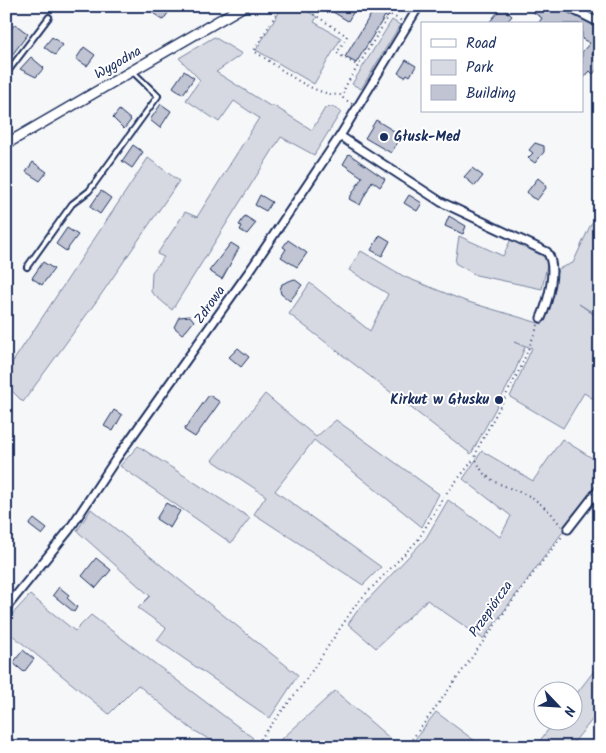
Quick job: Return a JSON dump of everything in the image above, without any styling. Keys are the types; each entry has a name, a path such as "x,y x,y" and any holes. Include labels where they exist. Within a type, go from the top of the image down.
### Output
{"street":[{"name":"Wygodna","path":"6,144 244,6"},
{"name":"Zdrowa","path":"6,608 69,530 116,459 253,266 340,136 419,6"},
{"path":"566,6 600,23"},
{"path":"340,136 441,202 547,252 552,259 553,269 541,318"},
{"path":"568,529 600,488"}],"lane":[{"path":"6,74 49,17"},
{"path":"27,267 72,204 89,191 158,96 132,71"}],"path":[{"path":"281,6 254,51 319,92 334,96 344,95"},
{"path":"301,6 347,36 337,53 358,66"},
{"path":"354,106 343,98 345,88 395,6"},
{"path":"390,14 404,22"},
{"path":"254,747 303,684 357,603 418,540 444,496 475,458 478,448 521,367 541,318"},
{"path":"475,458 483,473 495,482 532,497 551,513 561,526 568,529"},
{"name":"Przepiórcza","path":"406,747 459,678 520,588 568,529"}],"green space":[{"path":"283,6 299,6 317,17 314,22 341,38 314,84 256,50"},
{"path":"392,20 400,25 361,89 352,84"},
{"path":"214,37 242,54 216,72 270,106 274,106 312,130 325,108 333,107 341,112 314,155 281,137 172,310 151,292 152,272 164,257 157,254 185,212 197,217 259,118 234,101 219,122 186,100 200,80 179,58"},
{"path":"148,158 179,181 98,299 23,402 6,385 6,372"},
{"path":"600,214 600,317 579,304 600,319 600,403 584,393 563,428 510,397 532,348 514,342 525,347 513,376 471,454 289,314 310,283 370,331 388,294 349,270 361,251 405,277 465,301 542,324 558,269 573,263 590,226"},
{"path":"459,236 503,256 511,239 546,258 547,265 542,289 476,275 455,263"},
{"path":"265,394 316,437 336,420 439,494 422,527 314,440 275,491 381,567 363,585 254,514 266,496 212,460"},
{"path":"562,439 600,463 600,482 483,639 427,600 376,648 348,624 358,610 426,538 448,500 500,537 511,516 463,479 482,451 533,481"},
{"path":"138,446 250,518 231,543 120,466"},
{"path":"91,509 298,675 270,718 157,640 166,628 138,608 150,596 77,531"},
{"path":"30,595 75,631 91,615 253,738 246,747 222,747 190,728 138,685 109,714 6,630 6,621"},
{"path":"600,663 600,710 584,730 584,684"},
{"path":"335,691 400,747 273,747"},
{"path":"436,712 483,747 409,747"},
{"path":"548,730 584,730 570,747 535,747"}],"building":[{"path":"143,6 173,6 163,20"},
{"path":"323,6 357,6 348,21"},
{"path":"376,6 391,6 389,9 392,10 387,18 385,16 356,63 345,57"},
{"path":"536,6 558,6 600,28 596,38 599,40 592,55 600,62 600,66 593,74 590,71 584,78 584,50 590,43 584,40 584,22 539,22 542,18 533,12"},
{"path":"502,7 512,16 507,22 490,22"},
{"path":"15,24 28,34 12,55 6,51 6,36"},
{"path":"52,37 63,45 55,55 44,47"},
{"path":"84,47 95,55 87,66 76,59"},
{"path":"31,57 44,68 36,77 20,69"},
{"path":"406,60 416,66 410,76 407,74 405,77 398,73"},
{"path":"184,71 194,78 183,94 173,87"},
{"path":"161,104 171,111 160,128 150,120"},
{"path":"119,110 131,120 124,129 113,118"},
{"name":"Głusk-Med","path":"376,120 402,136 391,153 365,138"},
{"path":"535,143 544,146 544,152 535,163 528,158 533,153 529,150"},
{"path":"133,145 143,152 132,168 122,161"},
{"path":"349,154 385,179 380,187 372,181 360,205 349,199 362,177 343,164"},
{"path":"33,162 47,172 40,181 26,172"},
{"path":"472,168 483,176 475,186 464,177"},
{"path":"538,178 545,184 546,188 537,200 527,192"},
{"path":"101,191 111,198 100,214 90,207"},
{"path":"260,195 272,202 266,211 255,205"},
{"path":"409,195 422,203 417,211 404,203"},
{"path":"245,216 256,223 247,234 240,230 242,226 239,225"},
{"path":"449,216 466,226 463,234 445,226"},
{"path":"67,228 78,235 66,251 56,244"},
{"path":"380,235 390,241 382,256 371,250"},
{"path":"288,240 307,253 297,267 281,257 286,249 283,247"},
{"path":"231,243 239,248 222,279 209,271"},
{"path":"43,262 54,269 42,285 32,278"},
{"path":"294,279 302,285 290,301 281,294 280,290 282,284"},
{"path":"190,316 194,321 182,334 174,327 179,317"},
{"path":"238,348 249,357 241,367 229,357"},
{"path":"209,395 220,402 195,437 184,430"},
{"path":"114,410 122,415 113,431 104,426"},
{"path":"166,503 180,511 170,528 156,519"},
{"path":"34,519 47,529 42,535 29,525"},
{"path":"96,558 111,570 96,588 82,576"},
{"path":"59,587 69,595 67,598 77,607 74,612 53,595"},
{"path":"23,650 34,659 24,672 13,663"}],"place":[{"name":"Głusk-Med","path":"384,137"},
{"name":"Kirkut w Głusku","path":"499,400"}]}
